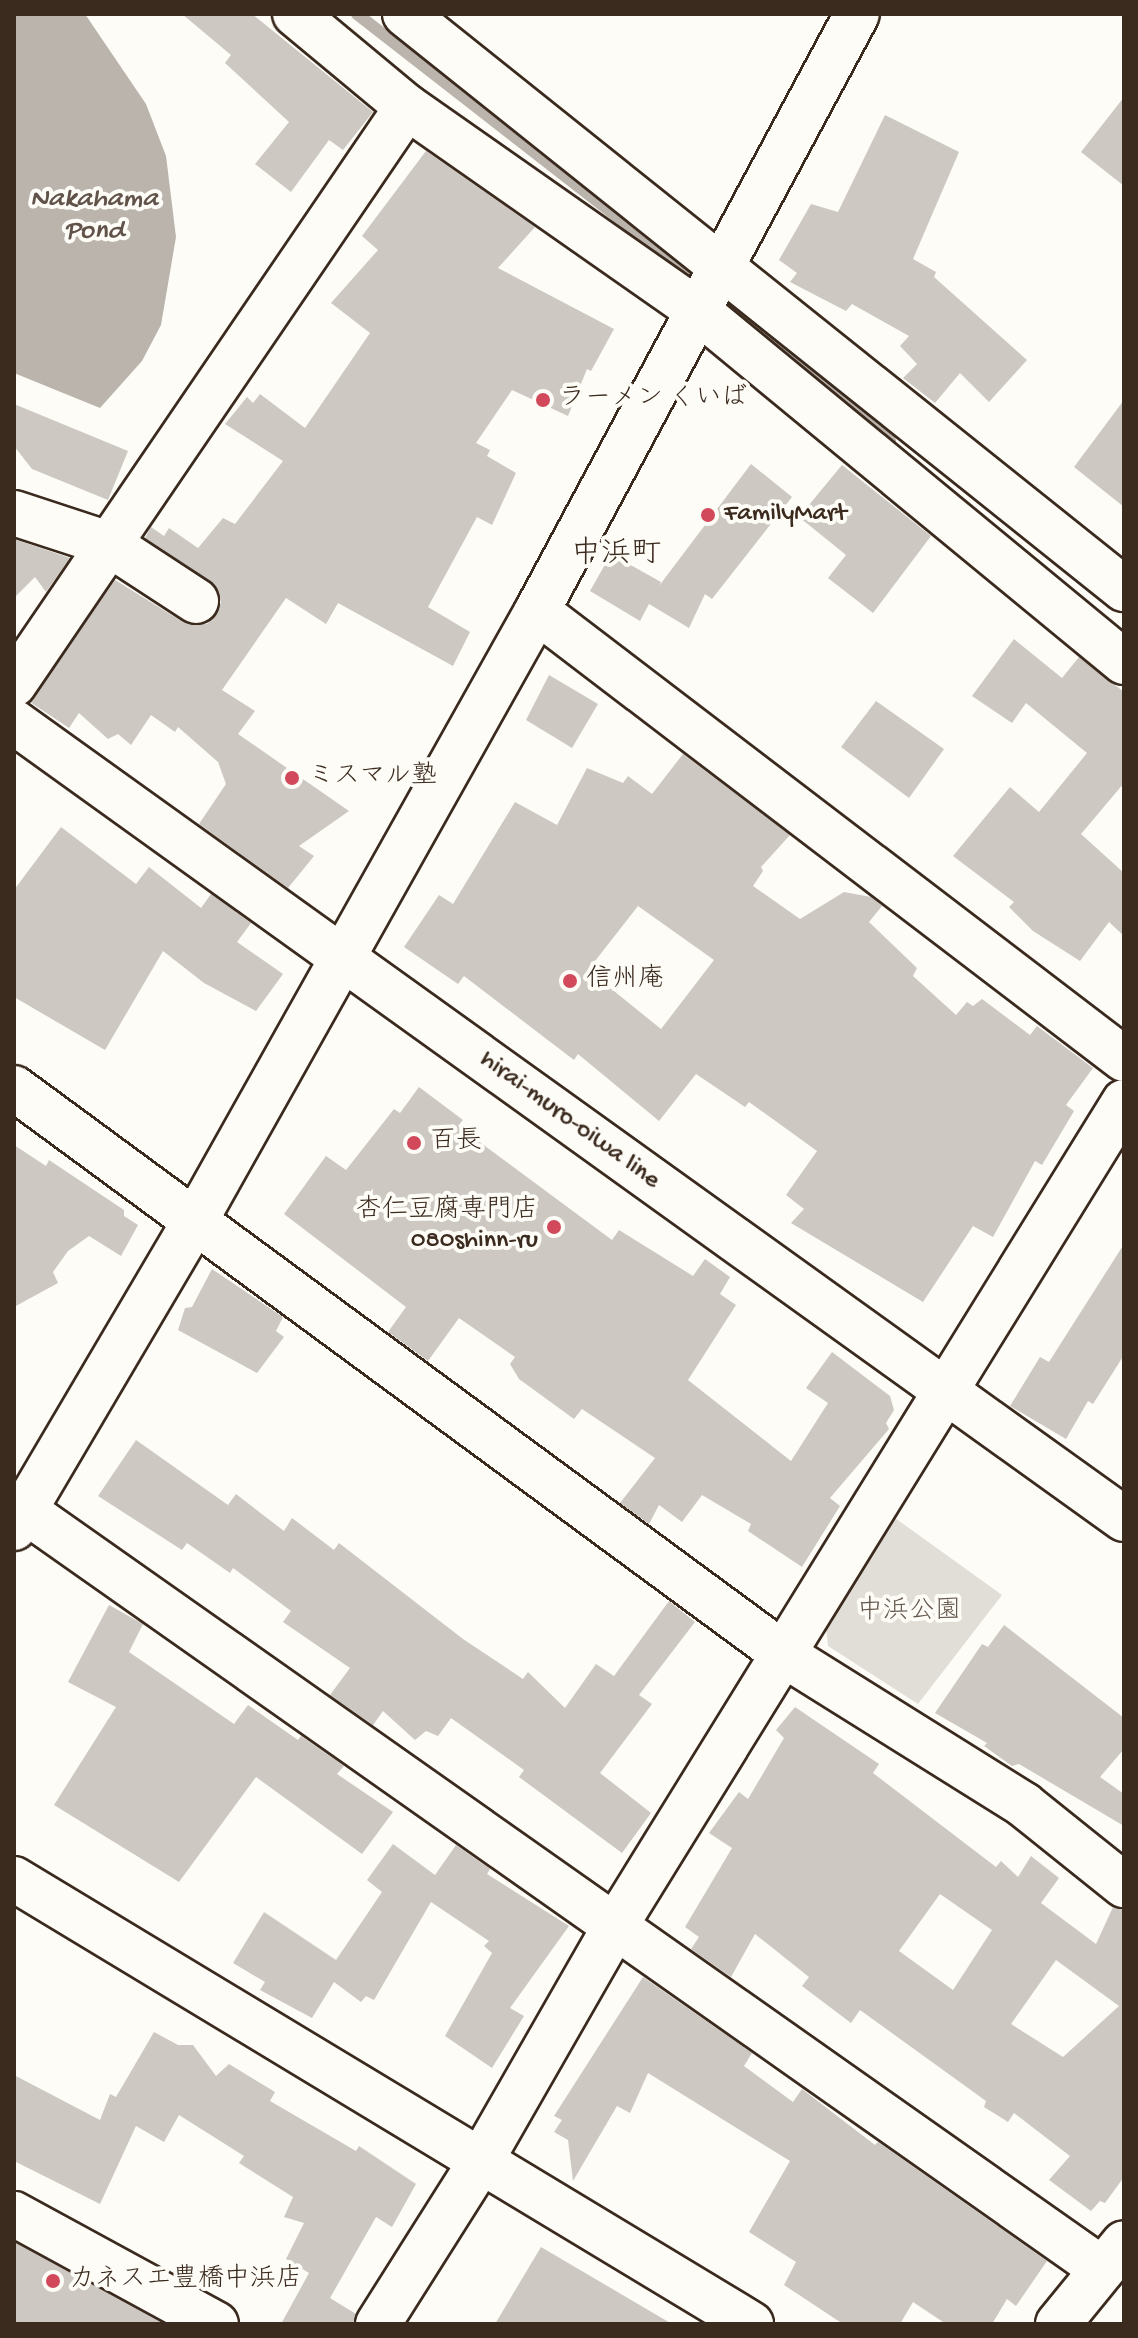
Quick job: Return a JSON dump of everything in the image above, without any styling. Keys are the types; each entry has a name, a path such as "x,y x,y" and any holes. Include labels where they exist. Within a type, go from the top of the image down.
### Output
{"street":[{"path":"295,14 407,107 698,311 1124,662"},
{"path":"405,14 722,263 1124,589"},
{"path":"852,16 537,611 195,1221 17,1514 1113,2256 1058,2324"},
{"path":"14,684 407,107"},
{"path":"14,513 109,544 196,601"},
{"path":"537,611 1124,1059"},
{"name":"hirai-muro-oiwa line","path":"14,722 1124,1519"},
{"path":"14,1088 786,1656 1024,1805 1124,1885"},
{"path":"378,2324 479,2164 617,1923 786,1656 1124,1102"},
{"path":"14,1879 479,2164 751,2324"},
{"path":"14,2214 216,2324"}],"green space":[{"name":"中浜公園","path":"895,1518 1002,1595 918,1704 828,1646 826,1627"}],"water":[{"name":"Nakahama Pond","path":"14,14 85,14 146,104 166,156 176,237 161,325 142,361 100,408 14,373"}],"building":[{"path":"182,14 252,14 373,112 343,150 329,140 291,192 255,164 289,122 225,63 231,55"},
{"path":"1124,97 1124,186 1081,152"},
{"path":"885,115 959,152 913,259 936,272 934,277 1027,360 989,402 960,373 935,403 903,378 917,364 900,346 909,336 852,304 846,311 790,282 797,273 779,260 811,204 838,212"},
{"path":"426,151 535,227 498,268 614,329 591,371 587,369 568,416 512,390 476,443 490,450 487,456 516,473 492,525 477,517 428,607 470,632 453,666 338,603 326,624 286,598 222,690 255,711 238,734 349,811 299,846 314,856 288,888 199,824 226,784 218,762 178,727 175,732 151,715 131,745 118,734 108,739 79,713 69,728 30,702 115,580 183,622 207,624 216,615 221,602 210,581 145,538 151,527 164,536 169,528 198,548 223,518 235,524 283,461 225,424 247,397 253,403 260,394 305,428 370,333 331,303 378,250 362,236"},
{"path":"1124,400 1124,507 1074,467"},
{"path":"14,404 128,451 108,500 32,469 14,446"},
{"path":"751,464 792,497 712,599 705,594 689,628 649,604 640,621 590,591 611,554 661,582 659,586"},
{"path":"842,465 931,536 873,613 828,578 846,555 799,517"},
{"path":"14,539 70,558 46,592 35,577 14,598"},
{"path":"1014,639 1062,678 1079,657 1124,692 1124,783 1081,834 1124,873 1124,936 1109,922 1080,961 1033,931 1009,907 1014,902 953,856 1010,787 1039,812 1087,753 1026,703 1012,723 972,696"},
{"path":"549,675 598,704 572,748 526,720"},
{"path":"876,701 944,749 909,798 841,747"},
{"path":"683,754 790,835 761,867 763,871 753,886 800,919 844,892 871,897 882,906 869,922 917,968 913,976 956,1015 967,1002 973,1006 982,999 1030,1035 1037,1026 1093,1068 1066,1105 1074,1111 1042,1165 1035,1161 993,1237 973,1226 923,1302 791,1223 804,1209 786,1195 817,1151 749,1102 745,1107 696,1074 659,1121 578,1054 574,1060 464,976 458,984 404,947 439,895 453,904 515,802 557,825 587,768 623,783 628,776 652,794","holes":["638,906 714,960 661,1029 588,970"]},
{"path":"61,827 136,884 149,867 201,908 211,894 251,923 237,942 283,974 256,1011 204,983 163,951 105,1050 14,997 14,890"},
{"path":"419,1087 463,1120 458,1126 612,1240 619,1230 693,1276 705,1259 730,1277 720,1294 736,1305 688,1380 791,1461 828,1403 806,1388 832,1352 890,1396 894,1410 886,1423 889,1429 830,1498 840,1506 802,1567 748,1531 751,1524 702,1495 682,1522 659,1505 649,1524 620,1503 655,1458 582,1409 574,1419 519,1379 510,1364 515,1357 459,1318 428,1361 388,1332 406,1307 284,1214 326,1156 346,1170 394,1109 400,1113"},
{"path":"14,1145 46,1166 49,1160 124,1210 124,1216 138,1225 121,1256 89,1236 68,1251 53,1272 58,1283 14,1307"},
{"path":"1124,1244 1124,1355 1093,1404 1088,1401 1066,1439 1010,1406 1040,1357 1049,1362"},
{"path":"212,1269 283,1317 276,1331 284,1337 257,1373 178,1330 185,1308 192,1307"},
{"path":"136,1440 228,1505 236,1494 284,1531 292,1518 334,1550 339,1543 463,1639 523,1679 528,1672 565,1708 596,1664 614,1676 669,1601 695,1622 639,1695 652,1704 600,1773 651,1813 622,1853 519,1777 524,1770 451,1718 438,1736 426,1731 415,1740 383,1711 373,1725 330,1695 350,1668 283,1622 291,1611 233,1568 230,1573 187,1543 182,1550 98,1496"},
{"path":"109,1605 143,1624 129,1652 234,1724 248,1705 298,1740 301,1736 344,1766 337,1774 393,1812 362,1854 256,1777 179,1882 54,1805 116,1707 68,1682"},
{"path":"1004,1625 1124,1718 1124,1749 1100,1777 1124,1794 1124,1826 1019,1764 1012,1766 984,1746 987,1743 935,1713 982,1644 988,1647"},
{"path":"795,1707 879,1764 873,1773 996,1867 1001,1861 1018,1877 1031,1856 1059,1878 1041,1903 1096,1944 1113,1907 1124,1909 1124,2177 1105,2203 1100,2201 1091,2211 1049,2180 1070,2156 1014,2113 1008,2122 984,2107 986,2101 860,2010 851,2023 802,1986 809,1977 755,1934 731,1977 691,1949 699,1937 685,1927 732,1848 709,1833 739,1792 748,1799 784,1738 776,1730","holes":["940,1894 992,1930 953,1990 899,1951","1056,1960 1119,2006 1063,2057 1011,2024"]},
{"path":"393,1844 435,1875 456,1845 490,1869 487,1874 569,1926 510,2008 524,2016 492,2068 445,2036 492,1953 484,1946 489,1941 431,1902 374,2000 366,1996 361,2002 334,1982 312,2018 260,1990 265,1982 233,1963 264,1912 336,1960 382,1892 367,1880"},
{"path":"643,1977 752,2053 744,2066 793,2102 802,2089 875,2145 878,2142 1047,2261 1016,2306 1007,2299 992,2324 946,2324 913,2302 900,2324 843,2324 784,2285 796,2262 749,2232 790,2161 648,2073 630,2113 617,2106 573,2181 568,2140 554,2132 562,2120 554,2116"},
{"path":"154,2032 178,2045 193,2045 216,2076 229,2064 275,2092 270,2101 356,2151 359,2146 416,2184 392,2227 376,2217 330,2298 356,2314 353,2324 281,2324 309,2273 286,2259 304,2223 284,2217 293,2197 239,2163 244,2156 179,2115 164,2142 136,2126 100,2204 14,2161 14,2075 100,2120 110,2094 116,2097"},
{"name":"カネスエ豊橋中浜店","path":"14,2242 164,2324 14,2324"},
{"path":"541,2247 672,2324 495,2324"}],"waterway":[{"path":"357,14 748,318 890,441"}],"place":[{"name":"ラーメン くいば","path":"543,400"},
{"name":"FamilyMart","path":"708,515"},
{"name":"ミスマル塾","path":"292,778"},
{"name":"信州庵","path":"570,981"},
{"name":"百長","path":"414,1143"},
{"name":"杏仁豆腐専門店 080shinn-ru","path":"554,1227"},
{"name":"カネスエ豊橋中浜店","path":"53,2281"}],"district":[{"name":"中浜町","path":"616,556"}]}
